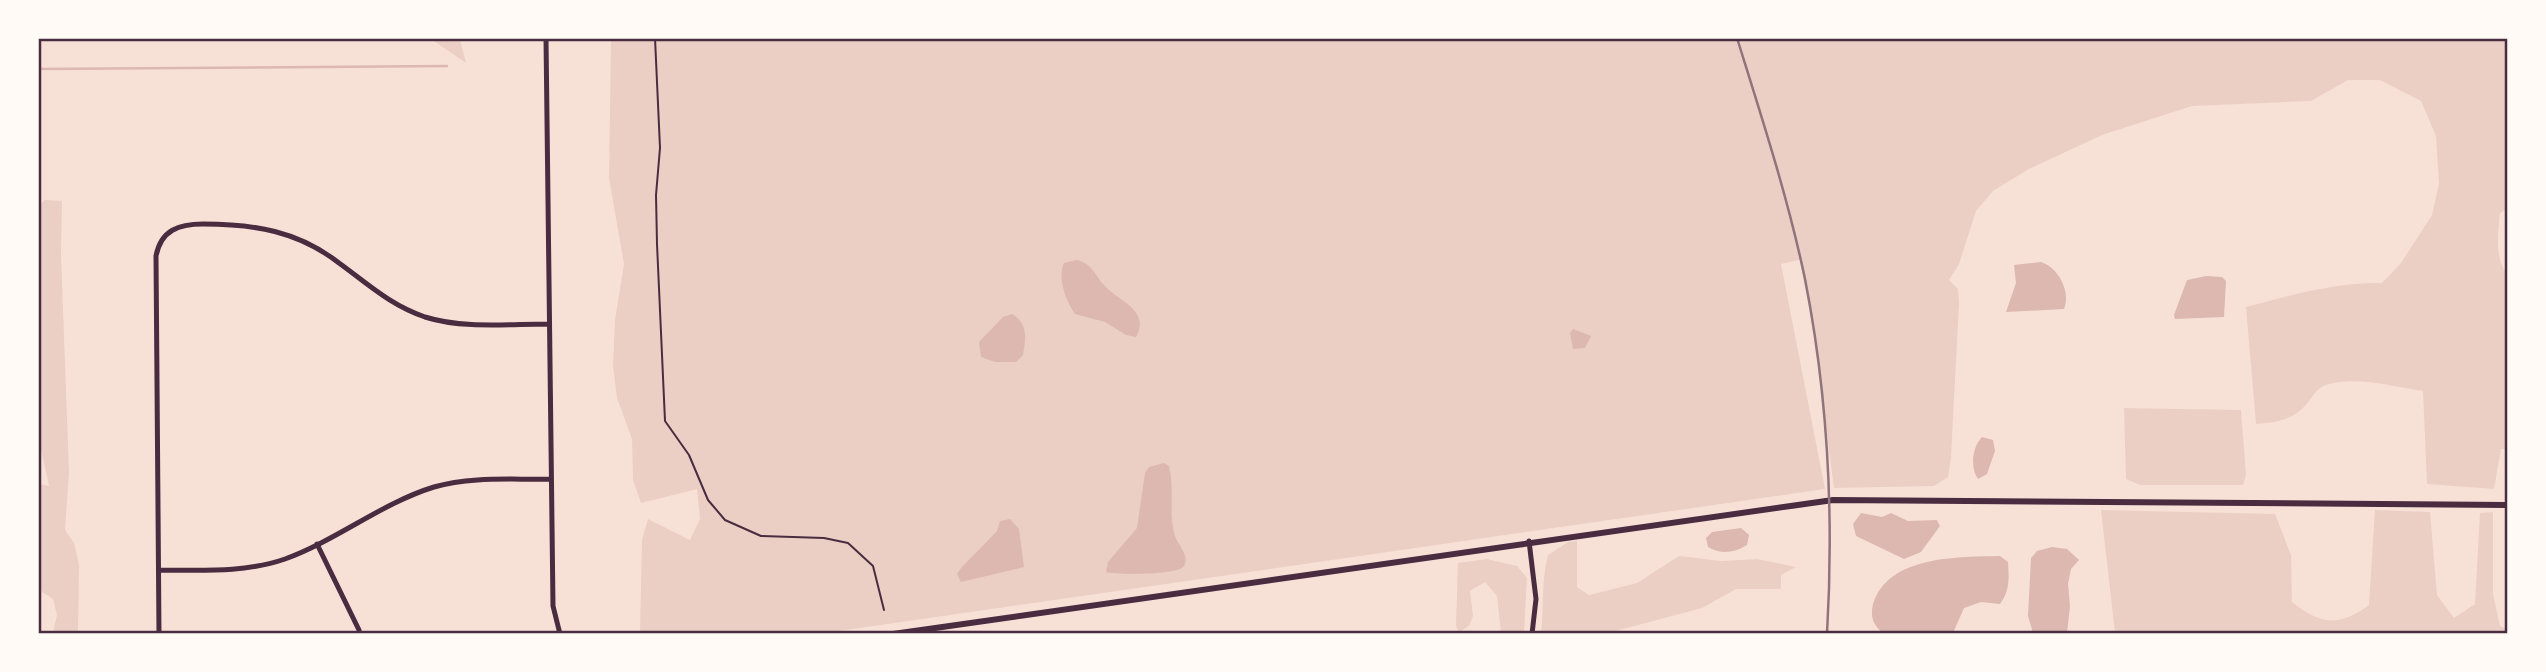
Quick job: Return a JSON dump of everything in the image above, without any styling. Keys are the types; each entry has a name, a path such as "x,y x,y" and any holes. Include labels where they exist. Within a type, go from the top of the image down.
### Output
{"street":[{"path":"546,38 553,606 560,634"},
{"path":"159,634 156,256 162,237 168,232 191,224 263,227 308,242 384,299 428,318 471,324 548,324"},
{"path":"159,570 236,569 262,565 317,544 436,486 470,480 551,479"},
{"path":"893,634 1529,541 1833,500 2508,505"},
{"path":"1529,541 1536,599 1532,634"},
{"path":"317,544 359,630"}],"path":[{"path":"655,38 660,148 656,195 657,244 665,421 689,455 708,500 725,520 761,536 824,538 848,543 873,566 884,610"}],"shaded area":[{"path":"431,39 460,39 466,63"},
{"path":"611,39 2507,39 2508,208 2500,213 2498,238 2499,254 2508,276 2507,449 2501,449 2494,489 2427,484 2423,391 2364,382 2329,384 2317,391 2302,409 2286,419 2256,424 2246,307 2331,287 2382,283 2401,263 2432,215 2439,184 2436,136 2421,101 2380,80 2348,80 2311,101 2192,106 2102,135 2029,169 1993,191 1976,211 1959,264 1949,280 1958,289 1959,303 1951,457 1948,477 1934,486 1834,488 1813,327 1800,261 1803,259 1781,264 1825,489 825,633 640,633 642,540 648,519 690,540 700,519 697,489 641,503 633,480 632,439 617,398 613,366 615,320 624,264 609,178"},
{"path":"45,200 62,201 61,254 69,472 65,530 74,543 79,565 78,633 53,633 57,615 53,599 42,592 39,580 39,484 49,486 38,436 38,206"},
{"path":"1077,260 1090,267 1105,286 1136,313 1140,328 1136,337 1126,335 1105,322 1075,314 1068,303 1062,282 1062,269 1064,263"},
{"path":"2041,262 2053,269 2062,281 2066,295 2064,309 2006,312 2016,283 2014,265"},
{"path":"2206,276 2222,277 2226,281 2224,317 2175,319 2174,315 2187,280"},
{"path":"1012,314 1023,326 1023,355 1016,362 995,362 981,357 979,342 1003,317"},
{"path":"1573,329 1591,336 1585,348 1573,349 1570,333"},
{"path":"2124,408 2241,410 2246,475 2243,485 2140,485 2126,479"},
{"path":"1982,437 1993,440 1995,451 1987,474 1978,479 1973,458"},
{"path":"1164,463 1169,466 1171,475 1173,528 1185,554 1184,566 1160,573 1106,572 1108,562 1137,528 1145,473 1149,467"},
{"path":"2101,510 2275,514 2291,555 2292,602 2312,615 2330,620 2348,617 2369,605 2375,510 2430,512 2437,595 2454,618 2475,604 2480,513 2493,512 2493,594 2500,626 2507,629 2507,633 2115,633"},
{"path":"1861,513 1882,517 1891,513 1908,521 1937,520 1940,526 1921,552 1904,559 1856,536 1853,524"},
{"path":"1010,519 1019,529 1024,567 961,582 957,574 961,568 997,531 1000,521"},
{"path":"1741,528 1749,535 1747,545 1728,552 1708,547 1706,538 1712,532"},
{"path":"1577,541 1577,587 1589,595 1637,583 1679,556 1722,561 1757,559 1796,567 1781,575 1781,589 1736,589 1702,608 1608,633 1541,633 1544,574 1548,555 1568,542"},
{"path":"2052,547 2067,549 2079,560 2071,569 2068,584 2070,606 2067,633 2033,633 2028,616 2031,558 2037,551"},
{"path":"2000,556 2008,562 2008,584 2000,604 1981,602 1964,608 1953,633 1883,633 1875,624 1872,617 1873,604 1881,588 1894,576 1927,562"},
{"path":"1487,559 1517,566 1527,578 1524,633 1501,633 1497,596 1485,582 1470,591 1473,616 1469,626 1459,632 1456,626 1458,563"}],"waterway":[{"path":"38,69 447,66"}],"railway":[{"path":"1737,38 1791,218 1813,323 1827,455 1830,544 1827,634"}]}
